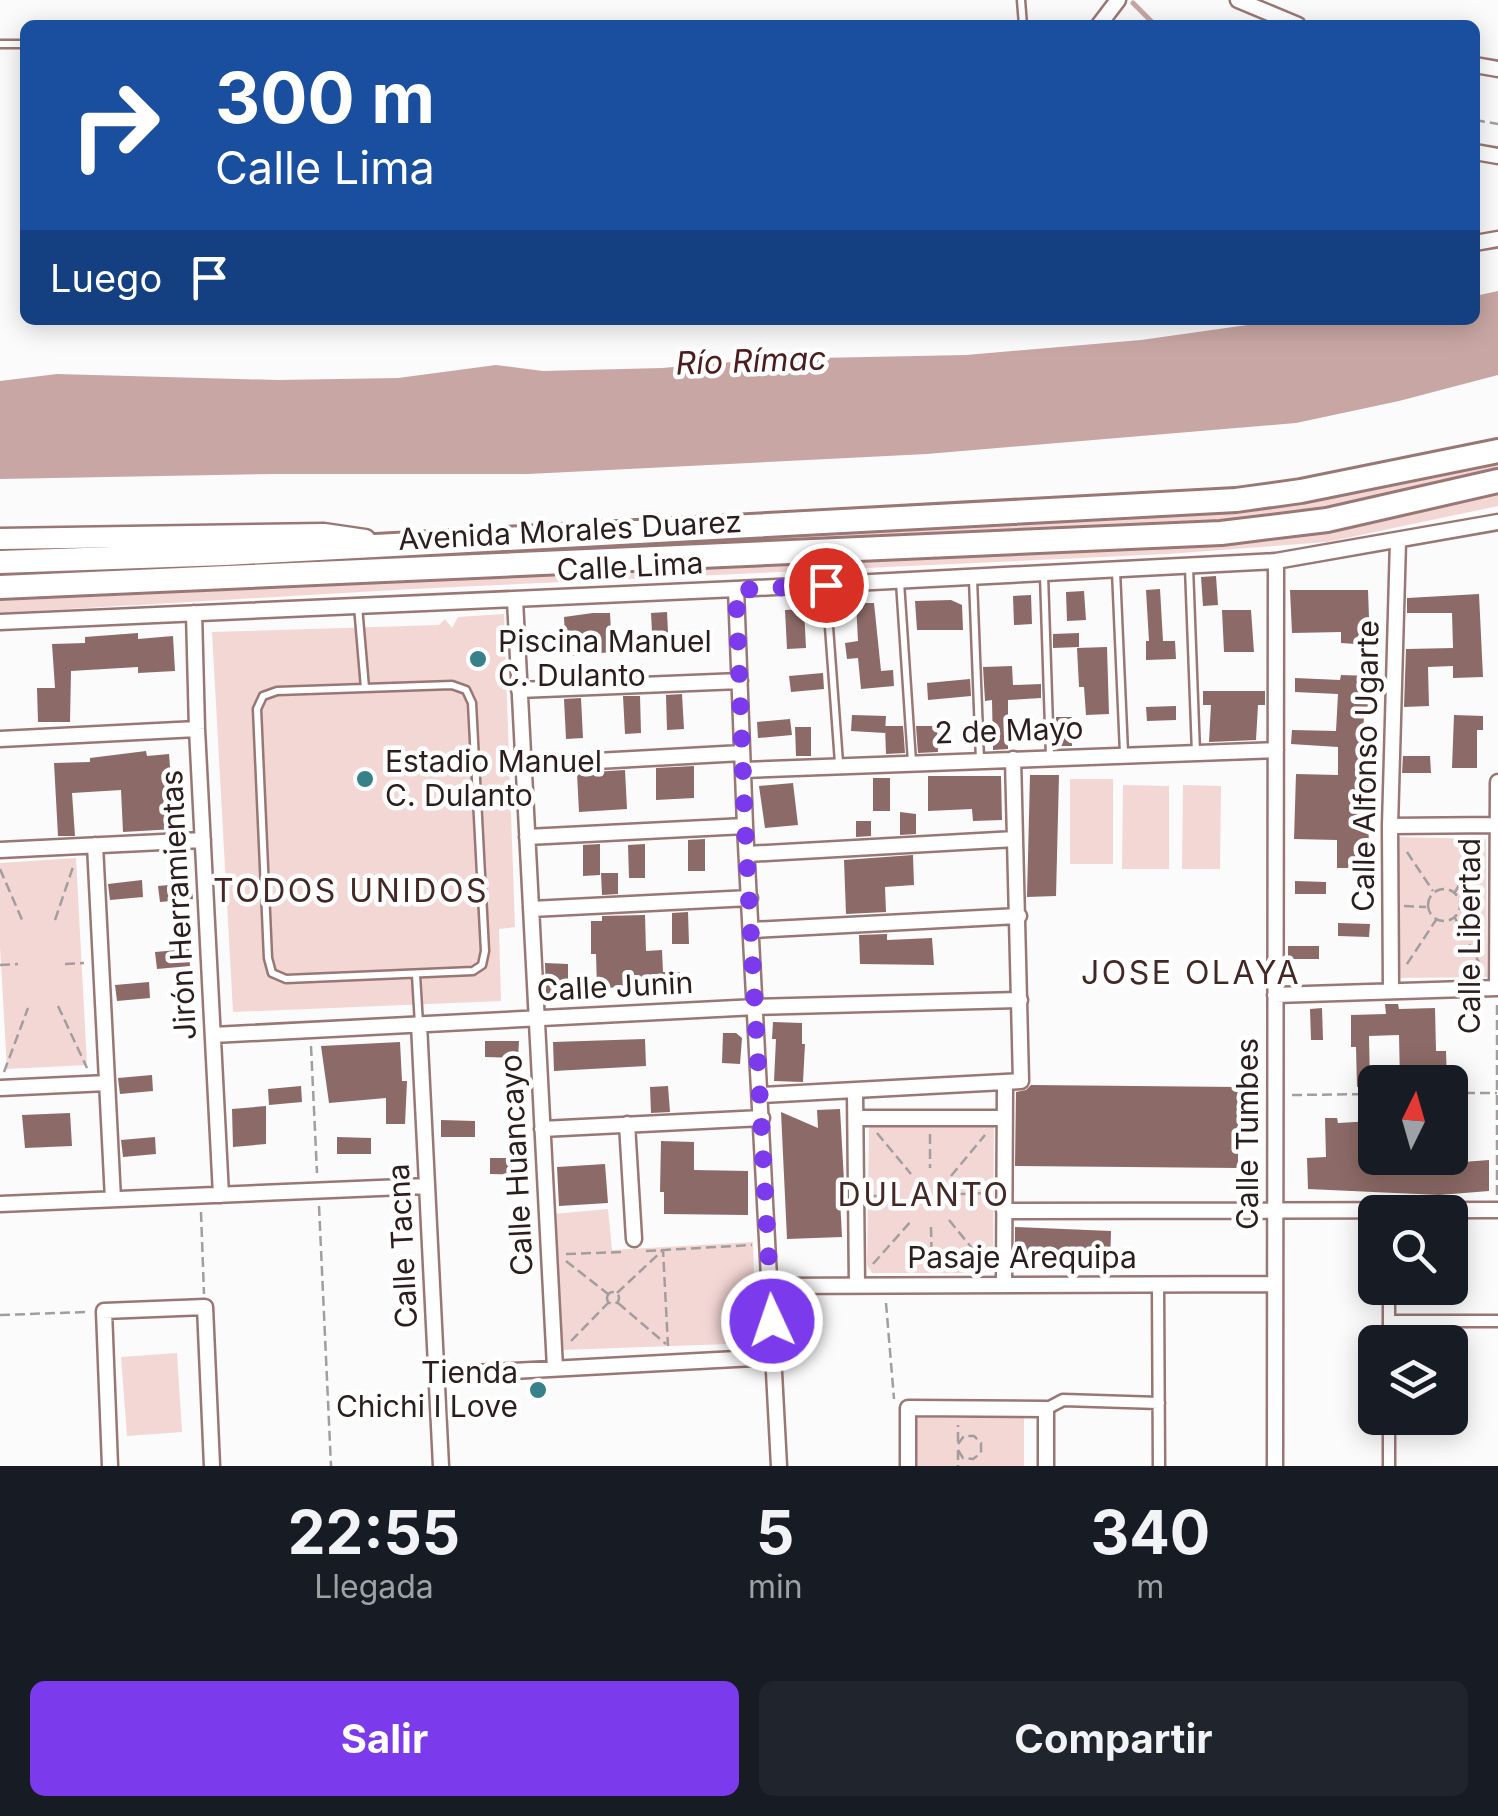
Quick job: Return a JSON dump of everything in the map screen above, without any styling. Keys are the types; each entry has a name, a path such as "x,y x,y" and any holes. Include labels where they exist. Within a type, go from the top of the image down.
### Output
{"highway":[{"name":"Avenida Morales Duarez","path":"0,562 1236,500 1498,451"},
{"name":"Avenida Morales Duarez","path":"0,586 1221,533 1327,520 1498,480"}],"main road":[{"path":"0,539 324,534 397,545"}],"street":[{"path":"1103,20 1118,0"},
{"path":"1238,0 1286,20"},
{"name":"Calle Lima","path":"0,622 736,590 1276,561 1498,522"},
{"name":"Calle Alfonso Ugarte","path":"1390,992 1398,542"},
{"name":"Calle Tumbes","path":"1275,1466 1276,561"},
{"path":"736,590 779,1466"},
{"name":"Calle Huancayo","path":"515,600 555,1363"},
{"name":"Jirón Herramientas","path":"194,613 221,1194"},
{"path":"520,690 740,681"},
{"path":"0,739 197,729"},
{"name":"2 de Mayo","path":"744,770 1276,750"},
{"path":"524,765 742,753"},
{"path":"760,1095 1005,1084 1022,1080 1013,759"},
{"name":"Calle Libertad","path":"1495,988 1498,782"},
{"path":"1390,826 1496,825"},
{"path":"527,837 745,826"},
{"path":"747,854 1015,838"},
{"path":"0,850 203,840"},
{"path":"87,846 101,962 100,1083 112,1200"},
{"path":"531,909 750,898"},
{"path":"752,930 1019,916"},
{"path":"1276,994 1495,988"},
{"name":"Calle Junin","path":"213,1034 756,1007 1020,1000"},
{"name":"Calle Tacna","path":"419,1024 442,1466"},
{"path":"0,1086 100,1083"},
{"path":"1004,1285 1005,1084"},
{"path":"855,1092 860,1118 857,1286"},
{"path":"542,1129 762,1118"},
{"path":"860,1118 1004,1118"},
{"path":"627,1124 633,1245"},
{"path":"0,1204 427,1186"},
{"path":"1468,1210 1498,1210"},
{"path":"1004,1211 1358,1211"},
{"path":"1158,1284 1160,1466"},
{"name":"Pasaje Arequipa","path":"770,1286 1275,1284"},
{"path":"1389,1305 1389,1325"},
{"path":"110,1466 104,1311 205,1307 212,1466"},
{"path":"1389,1321 1498,1322"},
{"path":"436,1375 555,1363 773,1356"},
{"path":"908,1466 908,1408 1046,1409 1064,1400 1159,1402"},
{"path":"1046,1409 1046,1466"},
{"path":"1389,1435 1389,1466"}],"lane":[{"path":"1189,566 1196,752"},
{"path":"1116,570 1124,755"},
{"path":"1044,574 1050,758"},
{"path":"973,578 980,760"},
{"path":"900,581 912,762"},
{"path":"826,585 838,765"},
{"path":"358,606 365,688"},
{"path":"452,685 466,690 472,703 485,952 482,966 473,972 286,980 272,973 268,958 257,710 263,696 277,690 365,688 452,685"},
{"path":"416,975 419,1024"}],"path":[{"path":"1454,893 1496,825"},
{"path":"55,920 87,846"},
{"path":"1407,852 1434,892"},
{"path":"0,869 23,922"},
{"path":"1434,892 1446,889 1454,893 1460,904"},
{"path":"1428,907 1434,892"},
{"path":"1460,904 1496,905"},
{"path":"1436,919 1454,916 1460,904"},
{"path":"1390,905 1428,907"},
{"path":"1428,907 1436,919"},
{"path":"1454,916 1495,988"},
{"path":"1390,992 1436,919"},
{"path":"65,964 101,962"},
{"path":"0,964 18,964"},
{"name":"Calle Libertad","path":"1495,988 1498,1210"},
{"path":"58,1006 100,1083"},
{"path":"0,1086 28,1008"},
{"path":"310,1030 331,1466"},
{"path":"1468,1093 1497,1092"},
{"path":"1275,1095 1358,1094"},
{"path":"860,1118 911,1174"},
{"path":"929,1118 930,1168"},
{"path":"951,1176 1004,1118"},
{"path":"960,1194 1004,1193"},
{"path":"856,1196 901,1195"},
{"path":"200,1196 205,1307"},
{"path":"857,1286 912,1220"},
{"path":"949,1220 1004,1285"},
{"path":"931,1226 932,1286"},
{"path":"647,1251 768,1244"},
{"path":"633,1245 559,1255 608,1294 617,1293 663,1250"},
{"path":"608,1303 618,1303 668,1346 663,1250"},
{"path":"885,1286 894,1399 908,1408"},
{"path":"617,1293 618,1303"},
{"path":"555,1363 608,1303 608,1294"},
{"path":"0,1316 104,1311"},
{"path":"958,1409 958,1466"},
{"path":"958,1444 964,1436 974,1436 981,1443 981,1453 973,1459 964,1458 958,1450"}],"shaded area":[{"path":"1498,461 1498,469 1367,501 1279,516 1163,525 175,568 0,582 0,570 1207,509"},
{"path":"1498,492 1498,506 1327,542 1167,554 412,589 0,613 0,601 808,559 1168,545"},
{"name":"Estadio Manuel C. Dulanto","path":"504,614 515,927 499,929 501,1001 233,1012 212,632 439,625 445,619 452,628 458,617"},
{"path":"1070,779 1113,779 1113,864 1070,864"},
{"path":"1123,785 1169,786 1169,869 1122,869"},
{"path":"1183,785 1221,786 1220,869 1182,869"},
{"path":"1396,837 1486,839 1487,977 1398,978"},
{"path":"76,858 87,1065 7,1069 0,863"},
{"path":"994,1121 993,1267 983,1273 872,1273 867,1265 869,1124"},
{"path":"608,1209 612,1250 753,1242 756,1343 561,1350 553,1214"},
{"path":"177,1353 182,1432 127,1436 121,1357"},
{"path":"912,1418 1024,1418 1024,1466 912,1466"}],"water":[{"name":"Río Rímac","path":"1498,291 1498,375 1296,423 927,454 528,474 0,479 0,381 57,374 278,380 398,378 496,365 543,371 662,368 767,359 966,355 1141,340 1247,325 1480,325 1480,295"}],"building":[{"path":"1216,576 1218,605 1203,606 1201,577"},
{"path":"1160,589 1163,641 1175,641 1176,659 1146,660 1146,590"},
{"path":"1290,590 1368,590 1370,645 1341,643 1341,632 1292,633"},
{"path":"1084,591 1086,620 1067,621 1066,592"},
{"path":"1479,594 1483,677 1453,678 1453,666 1428,667 1429,706 1404,707 1406,649 1453,648 1452,613 1407,613 1407,598"},
{"path":"1031,595 1032,624 1014,625 1013,596"},
{"path":"951,600 962,605 963,630 917,630 915,601"},
{"path":"856,603 874,603 881,671 893,670 894,686 861,689 858,658 847,659 845,643 858,641"},
{"path":"804,609 806,648 787,649 785,610"},
{"path":"1222,610 1251,610 1254,652 1224,652"},
{"path":"667,612 669,652 653,652 651,613"},
{"path":"610,613 612,652 566,656 564,617"},
{"path":"138,633 138,639 173,636 175,671 138,673 138,667 71,671 70,722 38,722 37,688 55,688 52,644 85,643 85,637"},
{"path":"1079,633 1079,647 1053,648 1053,634"},
{"path":"1107,647 1109,714 1086,715 1084,687 1079,687 1077,648"},
{"path":"1012,666 1013,685 1041,684 1041,698 1008,700 1008,749 993,750 992,700 985,701 983,667"},
{"path":"823,673 824,689 791,692 789,676"},
{"path":"1341,675 1370,676 1362,766 1368,766 1369,868 1337,868 1337,840 1294,839 1296,774 1338,775 1338,747 1291,744 1292,730 1336,731 1338,694 1295,692 1295,678 1340,680"},
{"path":"970,679 971,696 928,700 927,683"},
{"path":"1203,691 1265,691 1265,705 1258,705 1256,740 1209,742 1211,705 1203,705"},
{"path":"682,694 684,729 667,730 666,695"},
{"path":"623,696 640,696 641,733 625,734"},
{"path":"581,698 583,738 566,739 564,699"},
{"path":"1176,706 1176,720 1147,721 1146,707"},
{"path":"852,715 886,716 885,733 851,731"},
{"path":"1454,715 1483,716 1483,730 1477,730 1477,768 1452,768"},
{"path":"1056,717 1072,717 1072,746 1057,746"},
{"path":"790,719 792,735 758,738 757,722"},
{"path":"885,726 903,726 905,753 886,754"},
{"path":"916,726 937,726 938,752 918,753"},
{"path":"795,727 811,727 811,756 796,756"},
{"path":"146,751 147,756 169,754 175,829 123,832 121,790 72,793 75,836 58,836 54,763 90,762 90,758"},
{"path":"1403,756 1430,756 1431,773 1402,773"},
{"path":"694,766 694,798 656,800 656,768"},
{"path":"625,770 627,809 579,812 577,773"},
{"path":"1030,775 1059,775 1056,896 1027,897"},
{"path":"928,776 1001,776 1002,820 973,821 972,809 928,811"},
{"path":"873,778 890,778 890,811 873,811"},
{"path":"793,783 798,825 765,828 759,786"},
{"path":"900,812 916,814 916,834 900,835"},
{"path":"856,821 871,821 871,836 856,837"},
{"path":"705,839 705,871 688,871 688,840"},
{"path":"600,844 600,875 583,876 583,845"},
{"path":"645,844 645,878 629,878 628,845"},
{"path":"913,855 914,885 885,887 886,912 846,914 844,860"},
{"path":"601,873 618,873 618,894 602,895"},
{"path":"142,880 143,897 110,900 108,884"},
{"path":"1295,881 1326,882 1326,894 1295,894"},
{"path":"191,883 193,899 160,902 158,886"},
{"path":"688,912 689,944 672,944 672,913"},
{"path":"645,915 646,951 662,950 663,972 680,972 680,986 597,988 591,921 602,921 602,916"},
{"path":"1338,923 1370,924 1369,937 1338,936"},
{"path":"887,934 887,940 932,938 934,965 860,964 859,935"},
{"path":"1288,946 1319,946 1319,959 1288,959"},
{"path":"189,949 190,966 157,969 155,952"},
{"path":"545,963 568,964 568,995 546,994"},
{"path":"149,982 150,998 117,1001 115,985"},
{"path":"1385,1004 1398,1004 1399,1009 1435,1008 1436,1051 1446,1051 1446,1065 1400,1065 1399,1035 1369,1036 1370,1065 1358,1065 1357,1087 1351,1015 1386,1014"},
{"path":"1322,1008 1323,1040 1311,1040 1310,1009"},
{"path":"773,1022 802,1023 803,1082 774,1081"},
{"path":"723,1033 736,1033 742,1038 740,1064 722,1063"},
{"path":"645,1039 646,1066 554,1071 553,1042"},
{"path":"485,1041 519,1041 518,1058 485,1057"},
{"path":"400,1042 402,1081 407,1081 405,1124 386,1124 386,1098 329,1103 321,1046"},
{"path":"152,1075 153,1091 120,1094 118,1078"},
{"path":"1031,1085 1238,1087 1238,1168 1015,1166 1016,1092"},
{"path":"301,1086 302,1102 269,1105 268,1089"},
{"path":"668,1086 670,1112 651,1113 650,1087"},
{"path":"266,1106 266,1144 233,1147 232,1109"},
{"path":"840,1109 845,1199 840,1199 842,1237 787,1239 781,1112 818,1128 817,1110"},
{"path":"70,1113 72,1146 25,1148 22,1115"},
{"path":"1325,1118 1337,1118 1338,1123 1358,1122 1358,1175 1468,1175 1468,1162 1489,1160 1489,1191 1439,1195 1308,1189 1307,1158 1326,1157"},
{"path":"441,1120 475,1121 475,1137 441,1137"},
{"path":"155,1137 156,1154 123,1157 121,1140"},
{"path":"337,1137 371,1138 371,1154 337,1154"},
{"path":"661,1141 694,1142 694,1170 748,1171 748,1215 664,1214 664,1192 660,1192"},
{"path":"490,1158 524,1158 523,1175 490,1174"},
{"path":"605,1164 608,1203 559,1206 557,1167"},
{"path":"1015,1227 1111,1231 1110,1268 1015,1264"}],"waterway":[{"path":"1133,3 1150,20"}],"place":[{"name":"Piscina Manuel C. Dulanto","path":"478,659"},
{"name":"Estadio Manuel C. Dulanto","path":"365,779"},
{"name":"Tienda Chichi I Love","path":"538,1390"}],"district":[{"name":"TODOS UNIDOS","path":"351,891"},
{"name":"JOSE OLAYA","path":"1191,973"},
{"name":"DULANTO","path":"924,1195"}],"route":[{"path":"772,1321 736,590 826,585"}]}
